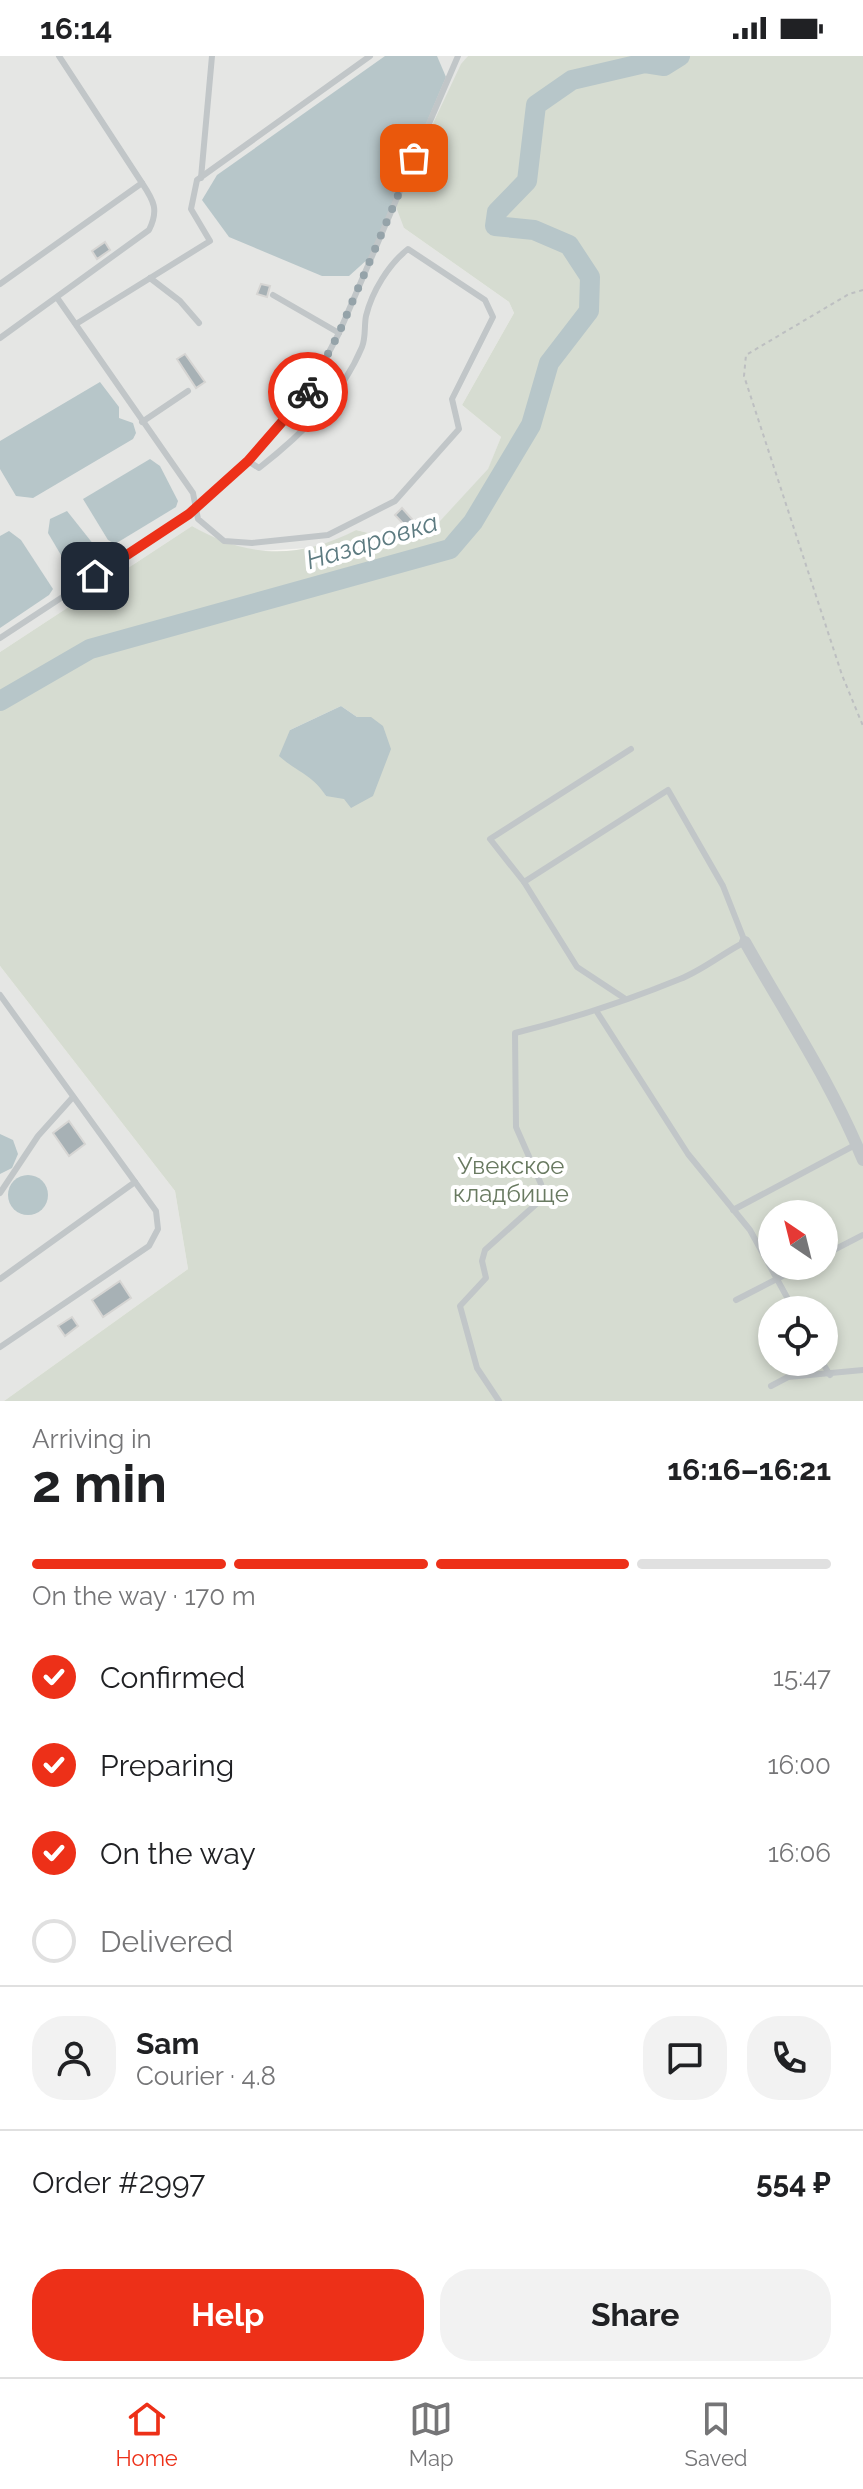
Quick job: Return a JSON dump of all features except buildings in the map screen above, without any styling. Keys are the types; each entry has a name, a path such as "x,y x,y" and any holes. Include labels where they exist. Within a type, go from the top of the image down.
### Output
{"street":[{"path":"745,942 806,1040 843,1110 863,1160"}],"lane":[{"path":"0,338 58,299 149,230 156,216 154,202 59,56"},
{"path":"76,324 210,241 191,209 201,178 212,56"},
{"path":"201,178 370,56"},
{"path":"0,638 189,514 248,461 305,398 339,333 458,56"},
{"path":"0,284 142,183"},
{"path":"58,299 198,504 198,519 224,541 252,543 328,535 395,501 459,429 452,399 493,317 485,300 408,249 391,263 366,315 364,344 331,401 291,443 259,468 248,461"},
{"path":"150,278 180,301 199,323"},
{"path":"273,295 339,333"},
{"path":"142,422 188,391"},
{"path":"624,998 577,967 524,882 490,839 631,749"},
{"path":"499,1401 477,1368 460,1306 486,1278 482,1261 485,1250 543,1198 541,1184 516,1127 515,1033 597,1012 624,998 682,978 745,942 723,886 668,790 524,882"},
{"path":"0,995 156,1211 158,1229 149,1246 0,1347"},
{"path":"597,1012 688,1154 750,1230 758,1245"},
{"path":"0,1193 38,1136 73,1097"},
{"path":"733,1210 857,1144"},
{"path":"0,1279 135,1182"},
{"path":"838,1248 863,1235"},
{"path":"736,1300 775,1280"},
{"path":"838,1374 863,1370"},
{"path":"771,1386 788,1377 809,1376"}],"path":[{"path":"863,290 849,294 746,355 744,376 842,675 863,726"}],"shaded area":[{"path":"0,56 468,56 450,90 404,228 509,302 514,313 462,405 501,437 488,470 427,535 402,541 356,530 324,547 259,551 222,544 192,526 0,652"},
{"path":"385,56 437,56 446,77 369,258 349,276 322,276 229,237 202,200 217,175"},
{"path":"100,382 119,407 119,418 133,423 136,433 133,439 33,498 16,496 0,469 0,441"},
{"path":"150,459 160,466 178,501 176,507 115,544 108,540 83,499"},
{"path":"67,511 94,545 97,558 77,571 68,567 48,533 50,519"},
{"path":"9,531 21,540 53,589 49,595 0,628 0,536"},
{"path":"341,706 357,717 371,717 383,726 391,749 373,796 351,808 344,799 326,796 310,778 279,756 290,730"},
{"path":"0,966 175,1191 188,1269 4,1401 0,1401"},
{"path":"0,1134 13,1140 18,1154 12,1168 0,1174"},
{"path":"28,1175 42,1181 48,1195 42,1209 28,1215 14,1209 8,1195 14,1181"}],"green space":[{"name":"Увекское кладбище","path":"468,56 863,56 863,1401 4,1401 188,1269 175,1191 0,966 0,652 192,526 233,544 273,551 314,547 356,530 402,541 427,535 488,469 501,437 462,405 514,313 509,302 404,228 395,204 461,64","holes":["341,706 357,717 371,717 326,796 290,730"]}],"waterway":[{"name":"Назаровка","path":"0,701 90,649 450,549 473,522 531,425 549,363 589,311 590,277 569,245 534,230 495,226 497,212 527,181 536,105 572,80 645,63 664,66 680,56"}],"way so far":[{"path":"308,392 339,333 414,158"}],"route":[{"path":"95,576 189,514 218,489 248,461 308,392"}]}
